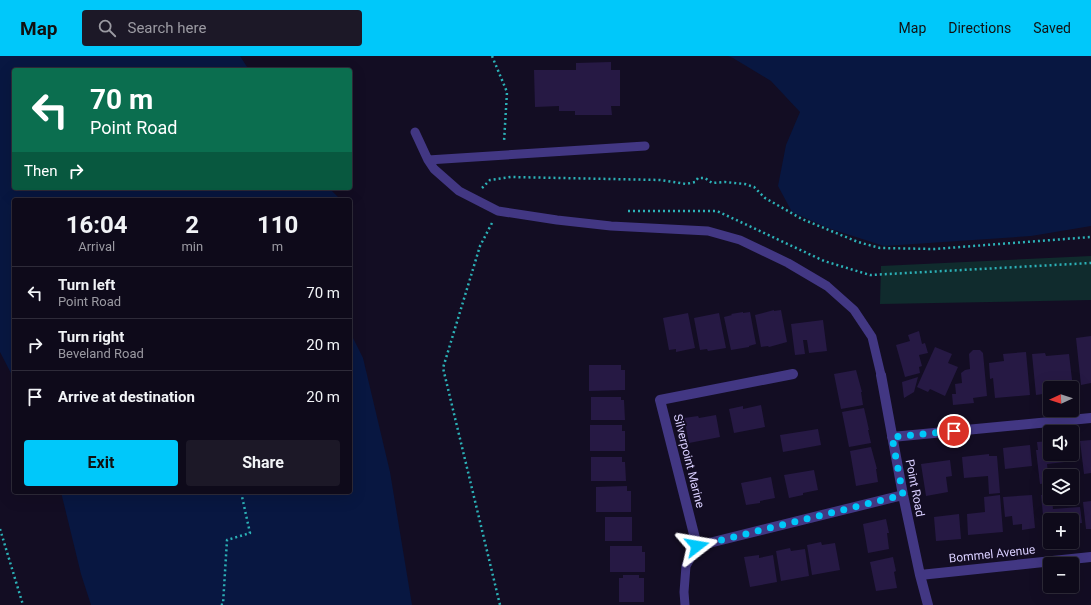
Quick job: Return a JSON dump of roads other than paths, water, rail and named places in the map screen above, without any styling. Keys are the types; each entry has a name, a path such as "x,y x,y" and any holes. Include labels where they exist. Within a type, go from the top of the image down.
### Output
{"street":[{"name":"Silverpoint Marine","path":"697,546 660,400 793,374"},
{"name":"Point Road","path":"881,375 903,495 928,605"},
{"path":"892,437 1091,418"},
{"path":"697,546 903,495"},
{"name":"Bommel Avenue","path":"920,575 1091,557"}],"lane":[{"path":"415,132 428,160 434,169 459,191 498,211 611,226 708,231 740,240 788,263 827,286 854,310 872,337 881,375"},
{"path":"428,160 645,146"},
{"path":"685,605 684,592 686,566 697,546"}],"water":[{"path":"0,56 240,56 248,68 12,68 12,190 331,190 339,198 12,198 12,375 0,352"},
{"path":"728,56 1091,56 1091,226 1031,236 884,246 828,228 792,212 778,186 786,145 800,112 771,81"},
{"path":"352,336 363,358 390,472 412,605 91,605 81,574 61,494 352,494"}]}
